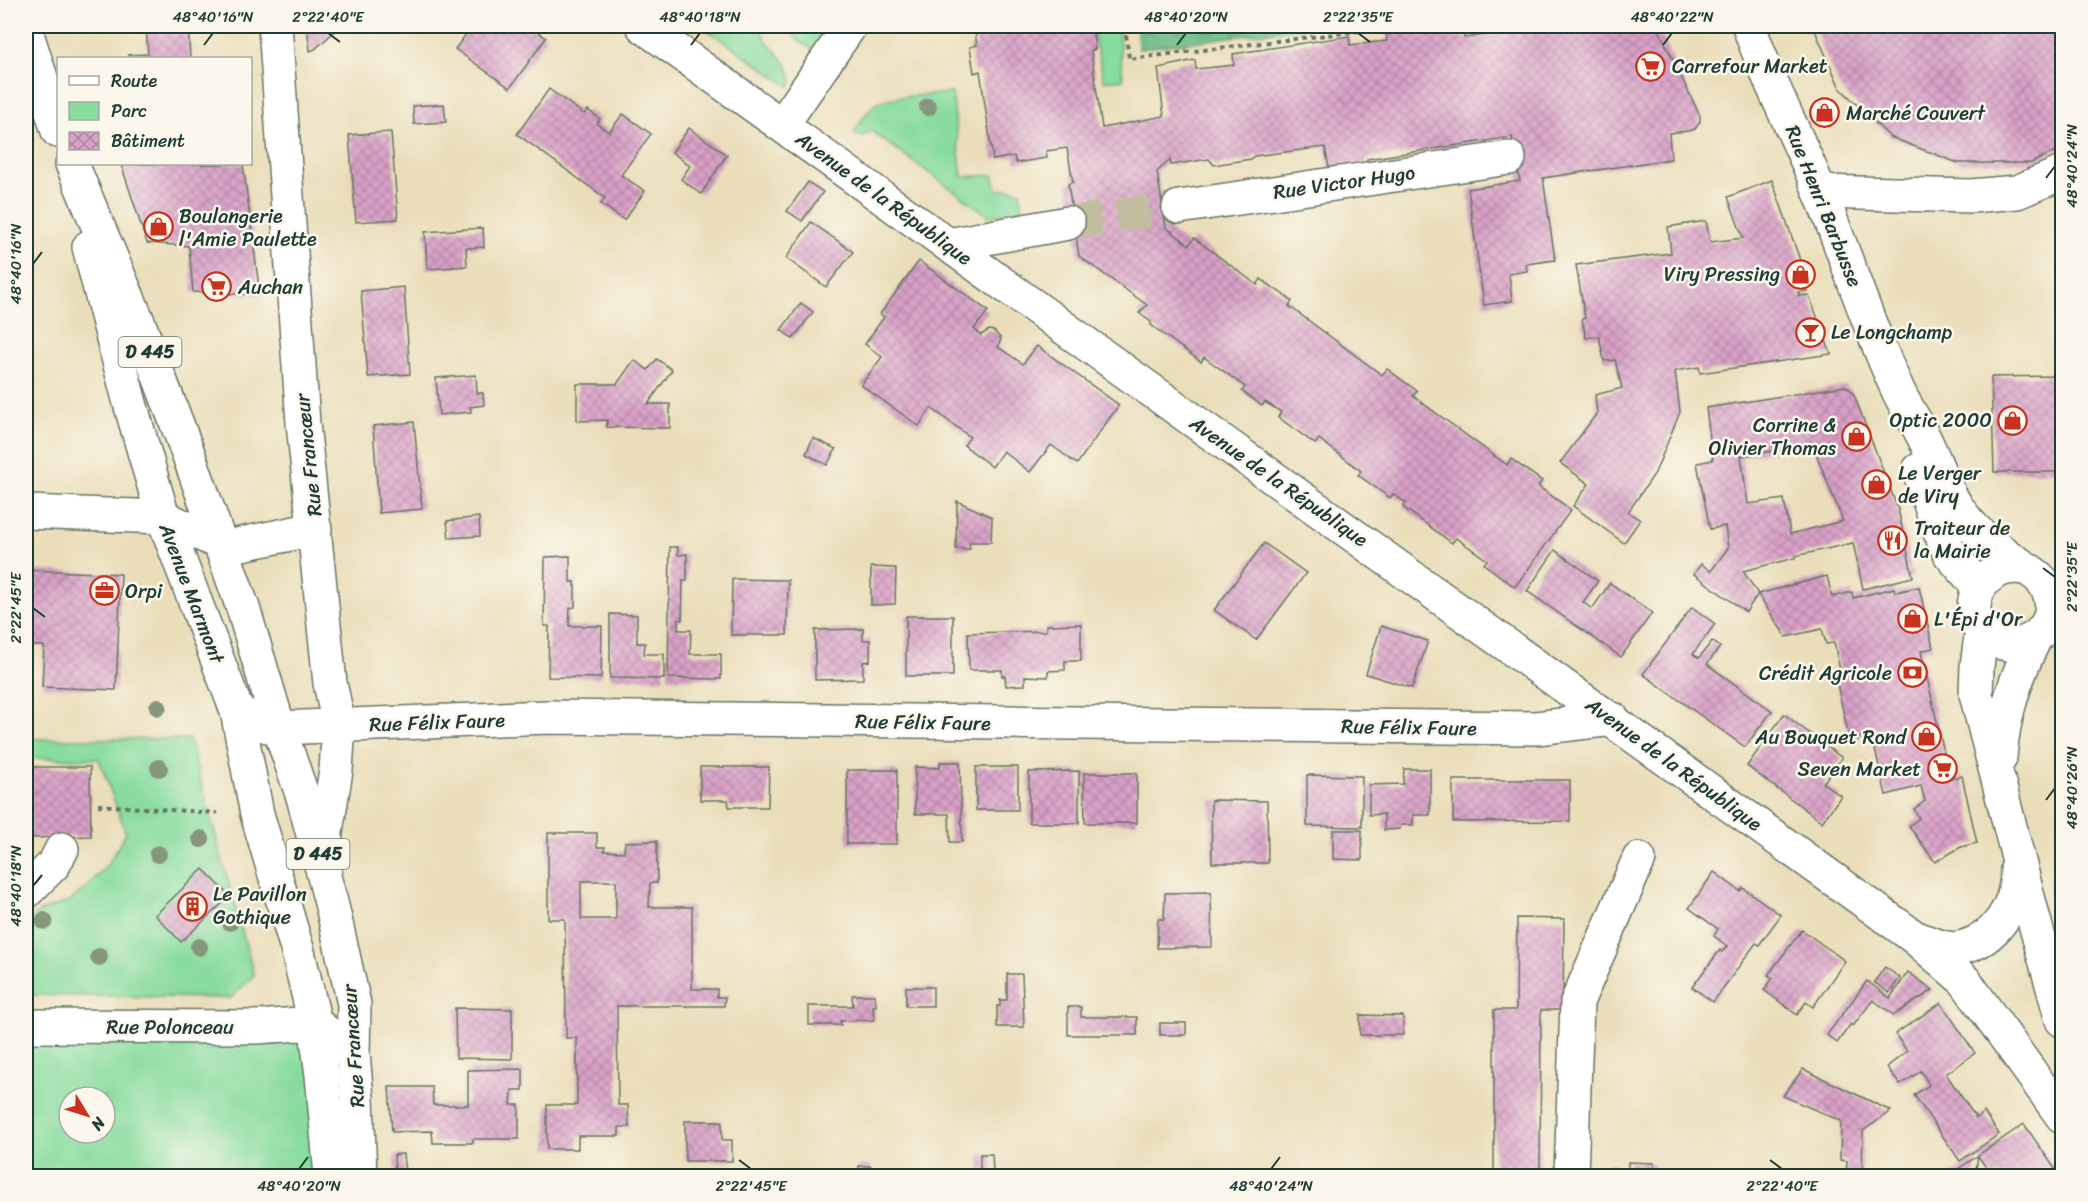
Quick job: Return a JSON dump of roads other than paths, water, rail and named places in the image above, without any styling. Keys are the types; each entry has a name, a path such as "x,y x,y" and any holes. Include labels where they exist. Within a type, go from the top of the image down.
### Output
{"street":[{"name":"Rue Francœur","path":"275,26 303,423 330,682 339,725 336,770 326,832 325,882"},
{"name":"Avenue de la République","path":"644,26 1914,937 1965,981 2062,1116"},
{"path":"782,125 850,26"},
{"name":"Rue Henri Barbusse","path":"1749,26 1820,192 1896,387 1923,435 1942,480 1958,508 1975,529 2041,572"},
{"path":"26,31 57,127"},
{"name":"Rue Victor Hugo","path":"1179,207 1509,158"},
{"name":"Avenue Marmont","path":"67,165 130,403 164,517 237,711 257,814 298,952 315,1023"},
{"name":"D 445","path":"72,165 140,324 219,543"},
{"path":"1820,192 1971,196 2017,192 2062,173"},
{"path":"948,245 1068,223"},
{"name":"Rue Henri Barbusse","path":"1896,387 1908,440 1927,489 1938,528 1950,554 1979,587"},
{"path":"26,512 164,517 219,543 232,546 315,529"},
{"name":"Rue Francœur","path":"219,543 243,608 279,728 303,797 354,1004 353,1054 360,1176"},
{"path":"1998,778 2005,716 2019,671 2049,623 2052,610 2051,599 2041,572 2005,567 1988,576 1979,587 1975,597 1976,619 1990,637 2001,643 2012,645 2024,643 2049,623"},
{"path":"1982,629 1976,694 2062,1020"},
{"name":"Rue Félix Faure","path":"237,711 267,726 279,728 547,717 1536,728 1612,719"},
{"path":"26,892 54,864 62,849"},
{"path":"1914,937 1957,949 1980,941 1998,927 2012,905 2018,883 2016,849"},
{"path":"1571,1176 1577,1002 1640,859"},
{"name":"Rue Francœur","path":"315,1023 331,1176"},
{"path":"315,1023 353,1054"},
{"name":"Rue Polonceau","path":"26,1026 256,1027 315,1023"}],"tunnel":[{"path":"1068,223 1179,207"}],"place":[{"name":"Carrefour Market","path":"1651,66"},
{"name":"Marché Couvert","path":"1825,113"},
{"name":"Boulangerie l'Amie Paulette","path":"158,227"},
{"name":"Viry Pressing","path":"1801,274"},
{"name":"Auchan","path":"217,287"},
{"name":"Le Longchamp","path":"1810,332"},
{"name":"Optic 2000","path":"2013,420"},
{"name":"Corrine & Olivier Thomas","path":"1857,437"},
{"name":"Le Verger de Viry","path":"1877,485"},
{"name":"Traiteur de la Mairie","path":"1893,540"},
{"name":"Orpi","path":"104,591"},
{"name":"L'Épi d'Or","path":"1913,619"},
{"name":"Crédit Agricole","path":"1913,673"},
{"name":"Au Bouquet Rond","path":"1927,737"},
{"name":"Seven Market","path":"1942,769"},
{"name":"Le Pavillon Gothique","path":"192,906"}]}
